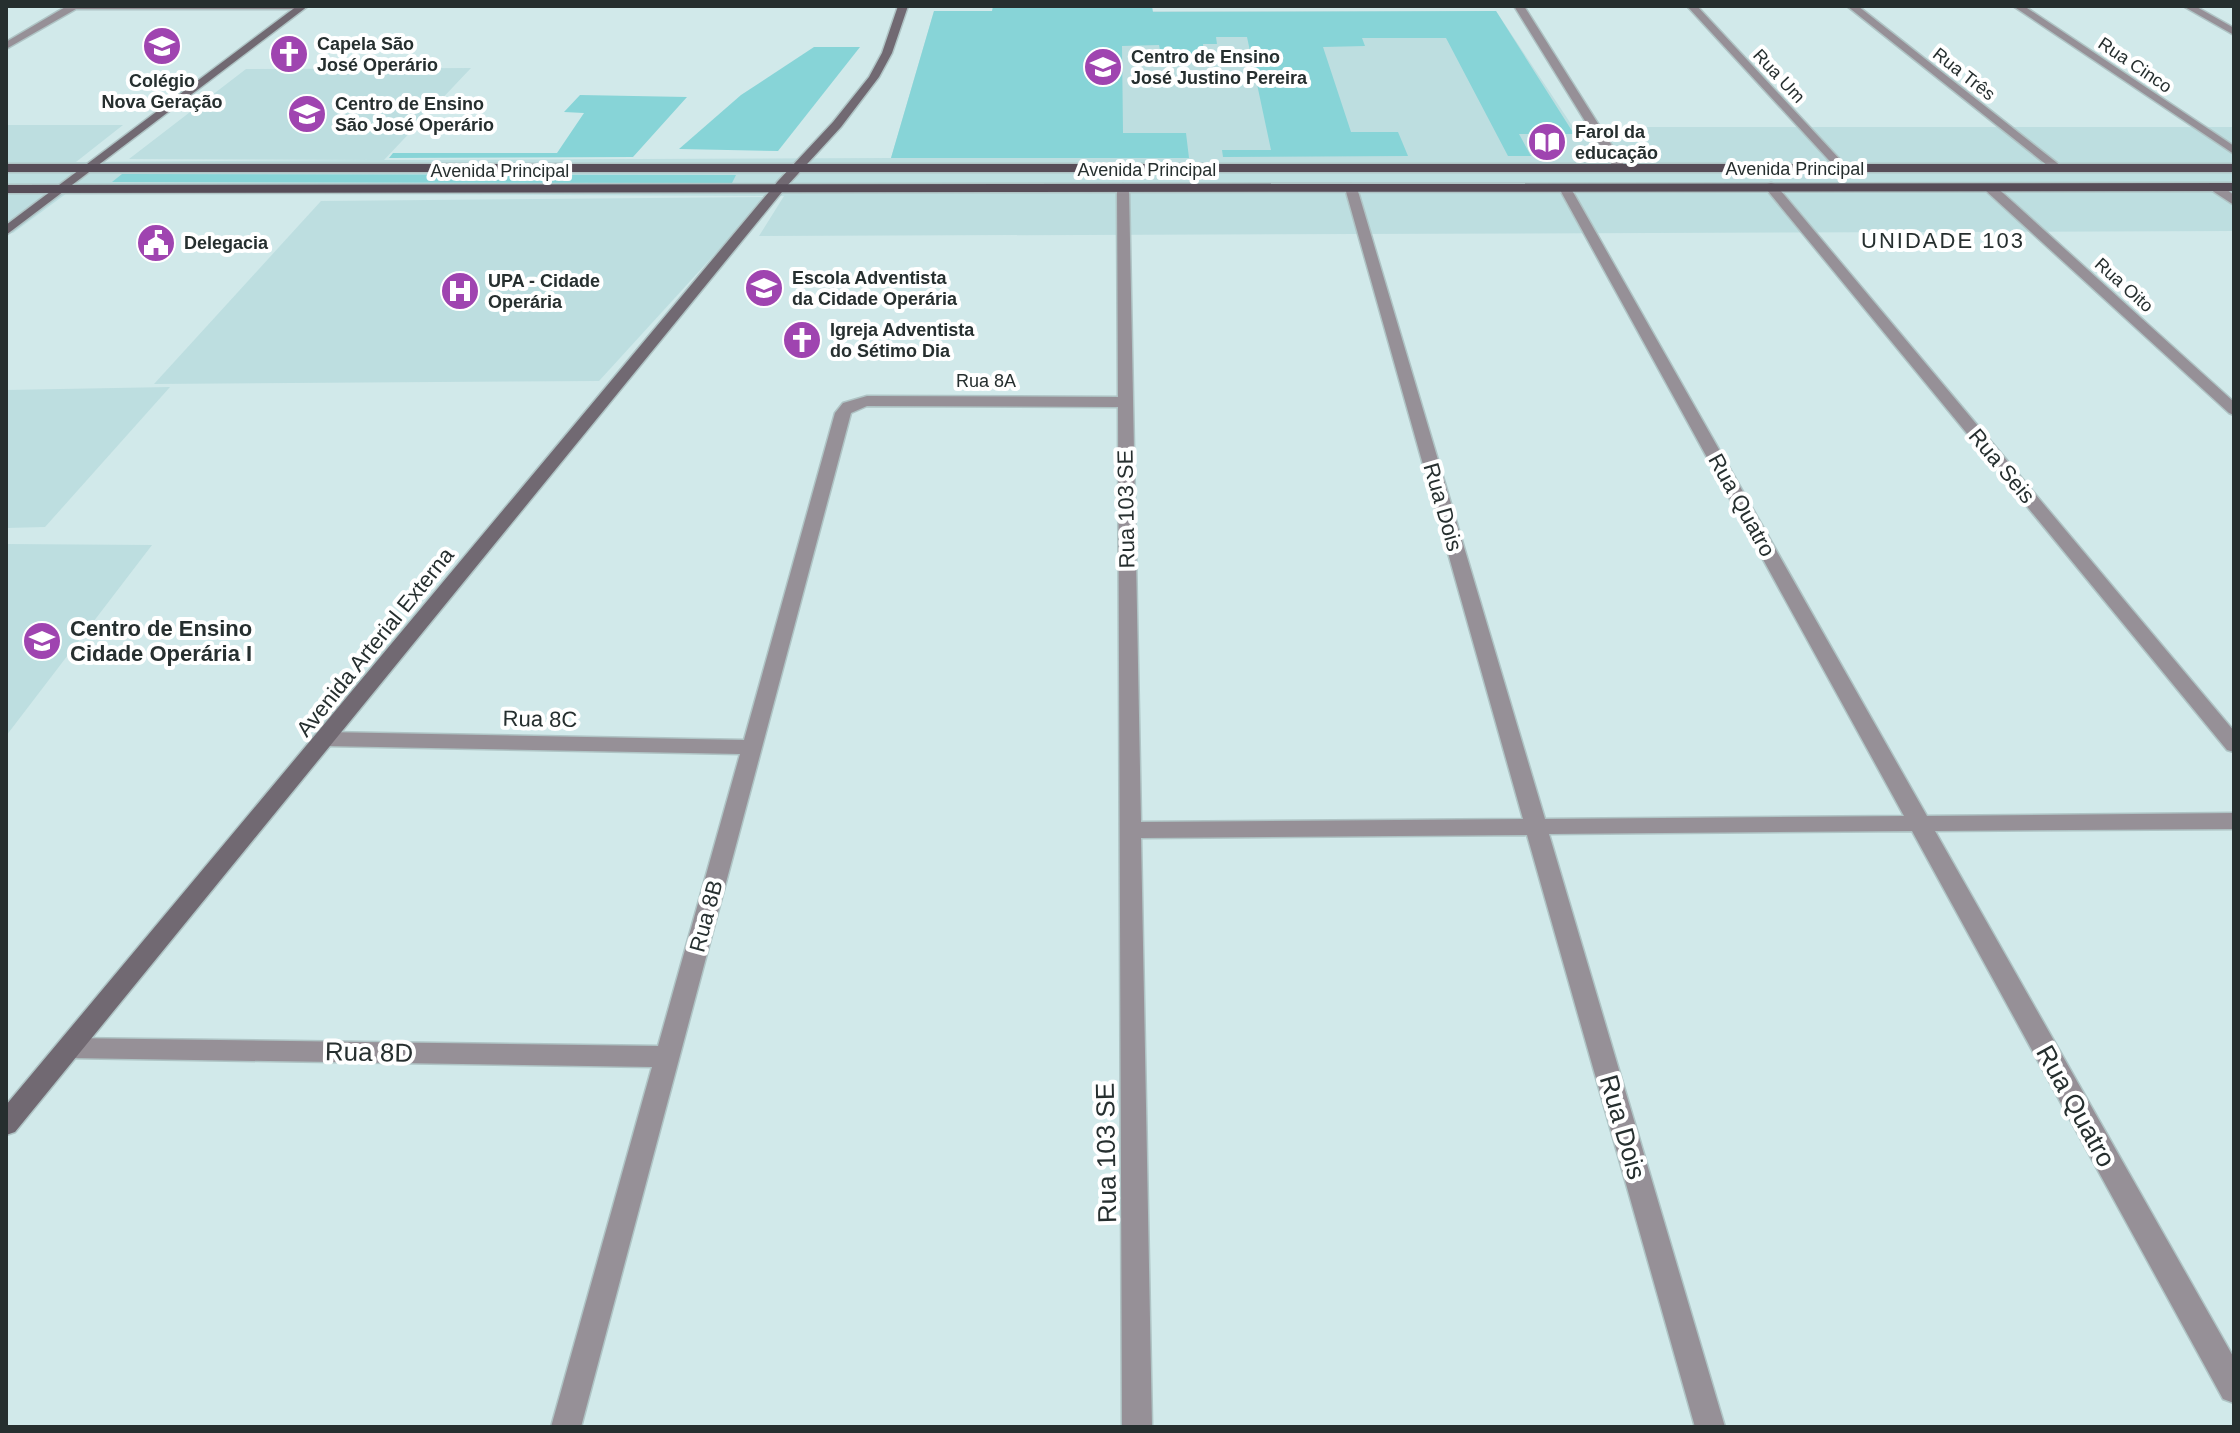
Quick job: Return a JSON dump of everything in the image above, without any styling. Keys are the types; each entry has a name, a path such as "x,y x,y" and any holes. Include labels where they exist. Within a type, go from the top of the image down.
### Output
{"main road":[{"path":"6,231 303,6"},
{"name":"Avenida Arterial Externa","path":"6,1124 779,189 872,81 886,55 903,6"},
{"name":"Avenida Principal","path":"6,168 2234,168"},
{"path":"741,168 765,174 779,189"},
{"path":"1351,188 1346,179 1354,174 1450,168"},
{"path":"1723,187 1849,181 1850,174 1842,168"},
{"name":"Avenida Principal","path":"6,189 2234,187"}],"street":[{"path":"6,46 74,6 303,6"},
{"path":"1519,6 1620,168"},
{"name":"Rua Um","path":"1692,6 1842,168"},
{"name":"Rua Três","path":"1852,6 2057,168"},
{"name":"Rua Cinco","path":"2018,6 2234,151"},
{"path":"2188,6 2234,32"},
{"name":"Rua Seis","path":"1771,187 2234,745"},
{"name":"Rua Oito","path":"1989,187 2234,410"},
{"path":"2215,187 2234,201"},
{"name":"Rua 103 SE","path":"1123,188 1137,1427"},
{"name":"Rua Dois","path":"1351,188 1710,1427"},
{"name":"Rua Quatro","path":"1565,188 2234,1388"},
{"name":"Rua 8A","path":"848,406 867,401 1125,402"},
{"name":"Rua 8B","path":"566,1427 843,413 848,406"},
{"name":"Rua 8C","path":"326,739 752,747"},
{"path":"1130,830 2234,821"},
{"name":"Rua 8D","path":"70,1048 667,1057"}],"shaded area":[{"name":"Centro de Ensino José Justino Pereira","path":"993,6 1152,6 1153,12 1496,11 1574,134 1519,134 1531,156 1508,156 1446,38 1362,38 1365,46 1323,47 1351,132 1398,132 1408,156 1223,157 1222,150 1271,150 1247,37 1216,37 1217,44 1203,44 1204,54 1161,55 1159,45 1122,46 1123,133 1186,133 1189,158 891,158 934,11 992,11"},
{"path":"934,11 1496,11 1573,127 2234,127 2234,231 759,236 784,196 67,193 13,233 6,234 6,125 123,125 76,162 376,160 129,159 246,69 471,68 384,160 891,158"},
{"path":"814,47 860,47 778,151 679,149 741,95"},
{"path":"580,95 687,97 633,157 389,158 393,153 557,153 584,113 564,112"},
{"path":"122,174 736,175 732,183 112,182"},
{"name":"UPA - Cidade Operária","path":"767,197 599,381 154,384 321,201"},
{"path":"170,387 45,527 6,528 6,390"},
{"name":"Centro de Ensino Cidade Operária I","path":"6,544 152,545 6,736"}],"place":[{"name":"Colégio Nova Geração","path":"162,46"},
{"name":"Capela São José Operário","path":"289,54"},
{"name":"Centro de Ensino José Justino Pereira","path":"1103,67"},
{"name":"Centro de Ensino São José Operário","path":"307,114"},
{"name":"Farol da educação","path":"1547,142"},
{"name":"Delegacia","path":"156,243"},
{"name":"Escola Adventista da Cidade Operária","path":"764,288"},
{"name":"UPA - Cidade Operária","path":"460,291"},
{"name":"Igreja Adventista do Sétimo Dia","path":"802,340"},
{"name":"Centro de Ensino Cidade Operária I","path":"42,641"}],"district":[{"name":"UNIDADE 103","path":"1943,240"}]}
